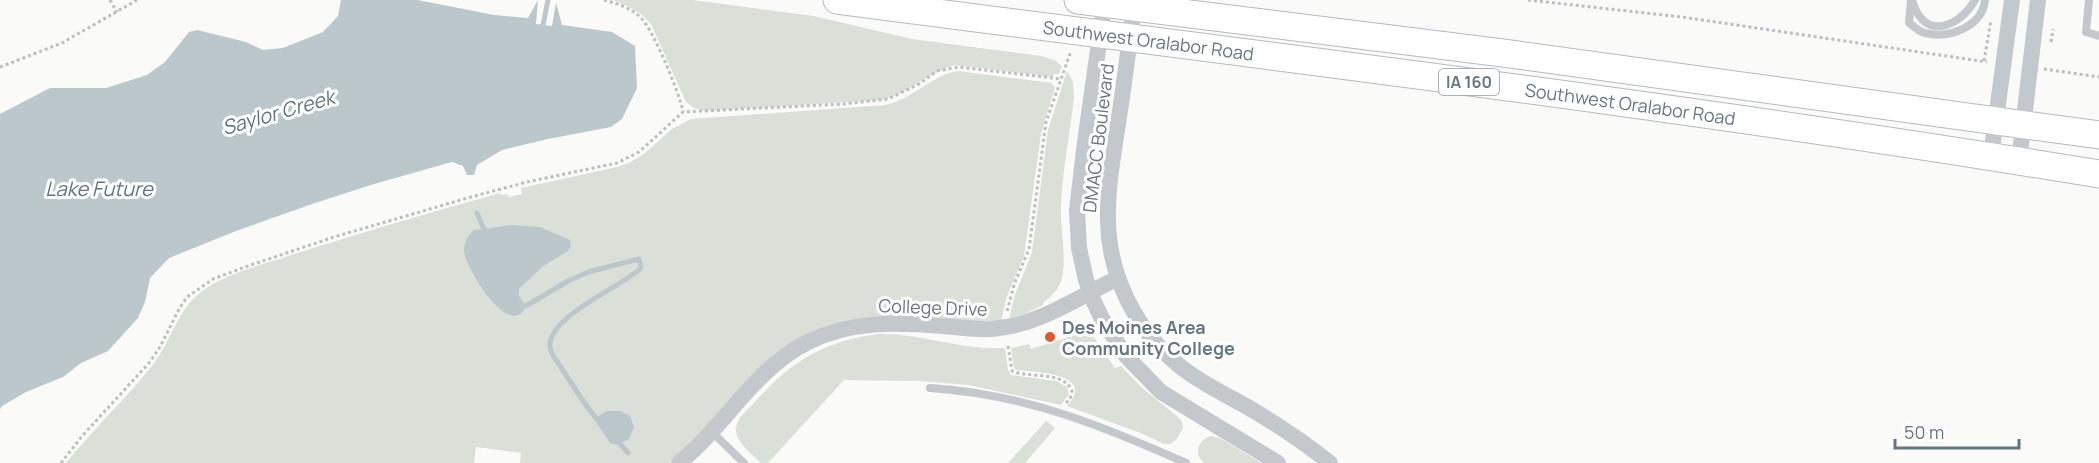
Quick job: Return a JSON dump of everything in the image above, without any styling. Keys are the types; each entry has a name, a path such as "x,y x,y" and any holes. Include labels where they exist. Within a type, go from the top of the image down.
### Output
{"main road":[{"name":"Southwest Oralabor Road","path":"837,0 1637,104 2099,174"},
{"name":"Southwest Oralabor Road","path":"1078,0 1135,3 2099,135"}],"street":[{"path":"1991,156 2012,0"},
{"path":"2019,161 2038,0"},
{"name":"DMACC Boulevard","path":"1105,2 1077,210 1079,248 1090,291 1101,317 1126,356 1161,392 1278,463"},
{"name":"DMACC Boulevard","path":"1135,3 1108,198 1109,239 1118,278 1135,315 1161,350 1198,380 1251,409 1330,463"},
{"name":"College Drive","path":"679,463 773,365 795,349 830,333 855,326 881,323 993,329 1021,325 1118,278"}],"lane":[{"path":"1912,0 1916,14 1927,24 1943,26 1958,21 1968,12 1975,0"},
{"path":"1912,0 1909,23 1923,33 1944,36 1978,19 1985,0"},
{"path":"2089,0 2086,32 2099,36"},
{"path":"930,388 983,393 1059,412 1186,463"},
{"path":"711,431 744,463"}],"path":[{"path":"110,0 117,12"},
{"path":"0,67 62,43 137,0"},
{"path":"604,0 628,9 646,25 675,86 683,112"},
{"path":"1528,0 1683,17 1944,55"},
{"path":"1984,61 1991,18"},
{"path":"61,463 83,435 149,363 184,301 207,283 287,252 526,182 617,162 639,152 683,112 843,104 888,99 919,84 937,71 959,67 1061,79"},
{"path":"1005,319 1013,288 1029,249 1046,122 1066,68"},
{"path":"2082,74 2099,77"},
{"path":"1008,346 1012,371 1058,378 1068,384 1072,395 1064,406"}],"shaded area":[{"path":"613,0 692,0 813,16 912,39 1041,56 1054,60 1062,66 1059,74 1054,74 1053,77 955,65 945,68 900,93 880,100 705,111 694,108 686,102 647,19"},
{"path":"958,71 1051,83 1055,87 1041,134 1024,256 1007,296 1001,321 832,325 669,463 520,463 521,453 476,447 474,463 66,463 158,358 179,318 192,300 210,286 231,275 338,240 500,193 501,195 507,194 509,197 522,194 521,188 629,163 645,153 672,129 691,119 885,105 904,98 939,77"},
{"path":"1067,71 1073,82 1074,97 1062,194 1064,261 1062,278 1057,289 1043,305 1025,314 1009,318 1015,295 1032,252 1048,130"},
{"path":"1085,332 1093,336 1115,368 1121,366 1141,387 1178,417 1183,428 1176,440 1170,444 1164,444 1067,406 1074,395 1074,387 1069,381 1060,376 1014,368 1011,348 1029,344 1031,349"},
{"path":"879,334 911,336 974,347 1005,348 1008,370 1011,375 1056,381 1067,387 1069,394 1061,405 969,385 918,381 844,380 768,463 761,463 742,444 737,435 736,426 745,412 780,376 824,348 859,337"},
{"path":"1046,421 1055,428 1025,463 1008,463"},
{"path":"1211,436 1220,438 1261,463 1204,463 1199,455 1198,447 1203,440"}],"water":[{"name":"Lake Future","path":"341,0 418,0 494,15 528,18 538,0 536,24 552,26 556,3 562,25 612,32 635,46 637,88 622,119 611,127 502,150 477,165 474,175 467,175 463,166 452,162 374,184 236,231 169,258 150,278 145,302 138,318 108,351 81,363 63,377 26,392 0,409 0,114 50,88 106,88 147,75 165,62 189,32 197,30 246,42 263,50 283,48 323,32 338,16"},
{"path":"512,225 540,227 570,240 571,247 567,252 543,266 519,289 519,296 526,306 519,315 510,315 500,309 490,298 472,272 464,251 467,239 474,230"},
{"path":"607,411 620,411 630,416 634,427 629,439 616,445 610,443 594,419"}],"waterway":[{"name":"Saylor Creek","path":"539,31 543,25 548,0"},
{"path":"477,213 485,232"},
{"path":"520,305 526,306 588,272 639,259 641,268 571,314 552,336 550,348 552,354 599,421"},
{"path":"616,439 628,453"}],"place":[{"name":"Des Moines Area Community College","path":"1050,337"}]}
